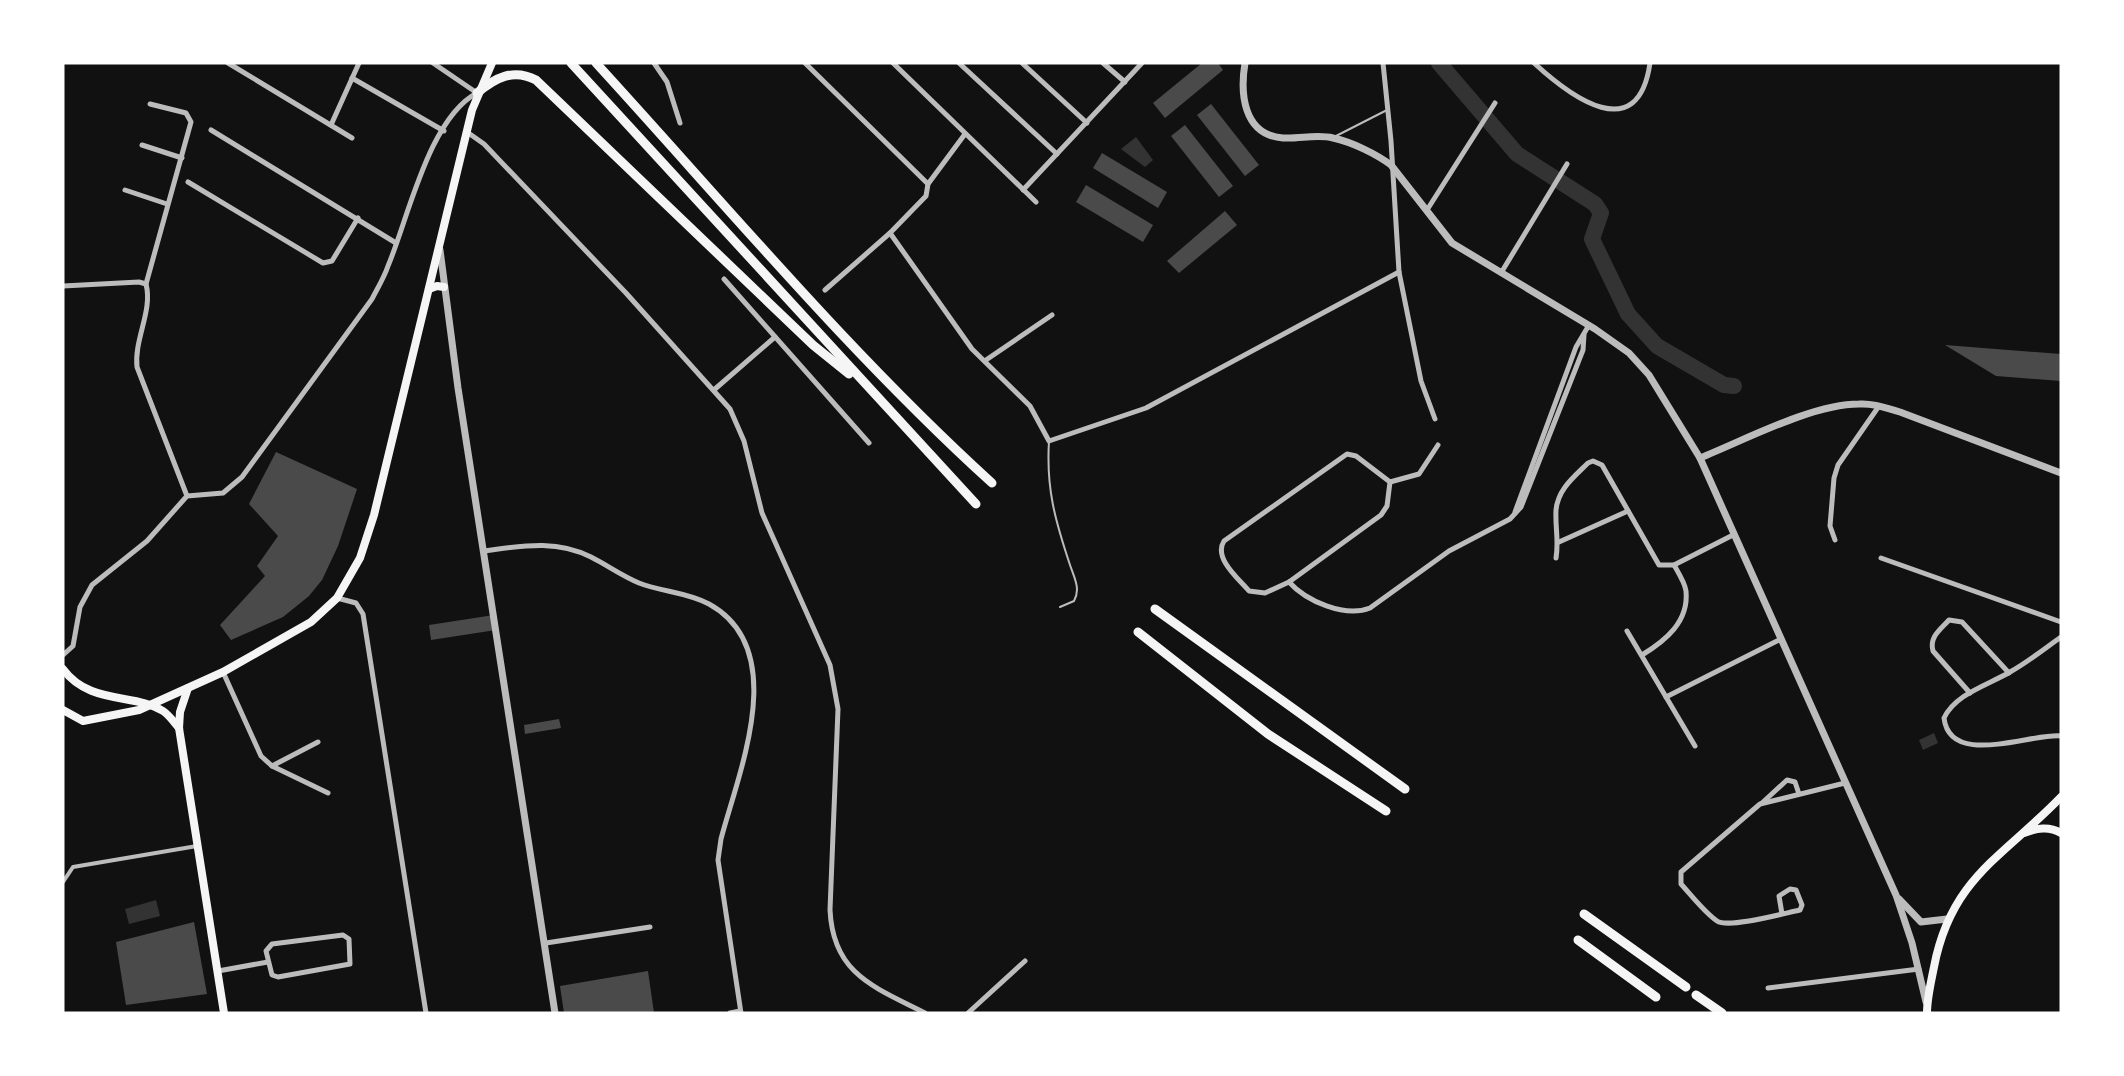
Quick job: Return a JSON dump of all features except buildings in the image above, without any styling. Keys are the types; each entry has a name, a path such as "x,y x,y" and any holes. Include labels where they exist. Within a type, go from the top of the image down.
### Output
{"highway":[{"path":"571,63 976,504"},
{"path":"596,63 854,349 944,440 992,483"},
{"path":"477,93 495,80 510,74 536,80 813,345 875,395"},
{"path":"1155,609 1405,789"},
{"path":"1138,632 1268,734 1386,811"},
{"path":"1584,914 1686,987"},
{"path":"1578,940 1656,997"},
{"path":"1696,995 1722,1013"}],"main road":[{"path":"63,710 82,721 129,713 150,705 223,672 311,622 337,598 360,558 374,515 477,93 490,65"},
{"path":"429,289 437,286 444,287"},
{"path":"63,669 71,678 106,696 150,705 168,715 179,728"},
{"path":"189,687 180,712 179,728 224,1013"},
{"path":"1927,1010 1936,952 1947,919 1960,896 1973,879 2061,797"},
{"path":"2021,834 2041,828 2054,829 2061,833"}],"street":[{"path":"228,63 352,138"},
{"path":"332,125 359,63"},
{"path":"63,655 72,646 80,607 92,585 147,541 187,496 223,493 242,477 372,299 388,267 420,174 464,100 477,93 433,63"},
{"path":"654,63 667,82 680,123"},
{"path":"805,63 928,184"},
{"path":"894,63 1036,202"},
{"path":"959,63 1057,154"},
{"path":"1022,63 1087,123"},
{"path":"1023,190 1142,63"},
{"path":"1245,63 1242,100 1248,114 1259,129 1274,137 1334,138 1391,165 1452,243 1589,325 1629,353 1649,375 1700,458 1896,895 1919,969 1927,1010"},
{"path":"1383,63 1399,272 1421,381 1435,419"},
{"path":"1534,63 1590,105 1612,111 1631,105 1640,95 1648,77 1650,63"},
{"path":"1107,64 1125,82"},
{"path":"352,78 444,131"},
{"path":"1427,210 1495,103"},
{"path":"150,104 190,116 191,122 146,284 147,300 136,352 137,367 187,496"},
{"path":"211,130 396,243"},
{"path":"467,132 475,136 516,177 715,389 737,421 762,513 830,665 836,689 838,709 830,910 835,942 852,971 864,982 925,1013"},
{"path":"825,290 891,233 926,196 928,184 965,134"},
{"path":"142,145 182,158"},
{"path":"1502,273 1567,164"},
{"path":"188,182 323,263 332,261 358,218"},
{"path":"125,190 167,204"},
{"path":"891,233 972,349 986,360 1030,406 1049,441 1146,408 1399,272"},
{"path":"440,244 444,287 555,1013"},
{"path":"724,279 869,443"},
{"path":"63,286 139,282 146,284"},
{"path":"986,360 1052,315"},
{"path":"1289,582 1300,594 1308,598 1360,612 1370,608 1449,550 1510,519 1583,350 1584,335 1589,325"},
{"path":"715,389 775,338"},
{"path":"1700,458 1816,411 1859,404 1879,405 2061,474"},
{"path":"1834,540 1830,526 1834,478 1838,465 1879,405"},
{"path":"1390,483 1419,474 1438,445"},
{"path":"1347,454 1356,456 1390,483 1387,506 1381,515 1289,582 1265,593 1249,591 1222,557 1221,546 1224,541 1347,454"},
{"path":"1556,558 1559,542 1556,511 1560,495 1588,463 1593,461 1602,465 1659,566 1674,565 1734,535"},
{"path":"1559,542 1628,511"},
{"path":"484,551 541,544 571,548 641,584 697,598 709,604 728,619 744,642 754,674 754,707 721,838 718,860 741,1012 730,1013"},
{"path":"1881,558 2061,622"},
{"path":"1642,655 1665,641 1676,628 1684,608 1686,590 1674,565"},
{"path":"337,598 356,603 363,614 426,1013"},
{"path":"1970,693 1933,651 1932,639 1949,620 1962,622 2008,673"},
{"path":"1627,631 1695,746"},
{"path":"2061,637 2008,673 1970,693 1948,709 1944,718 1949,733 1966,744 1987,746 2050,735 2061,736"},
{"path":"1666,696 1781,639"},
{"path":"223,672 261,756 272,766 328,793"},
{"path":"272,766 318,742"},
{"path":"1782,914 1779,896 1790,889 1796,890 1802,908 1782,914 1730,924 1718,922 1681,884 1681,872 1787,780 1795,782 1799,794"},
{"path":"1760,804 1845,783"},
{"path":"63,882 73,867 198,846"},
{"path":"1896,895 1921,922 1947,919"},
{"path":"546,943 650,927"},
{"path":"343,935 349,939 351,960 346,965 278,977 272,975 268,962 266,951 272,944 343,935"},
{"path":"968,1013 1025,961"},
{"path":"218,970 268,962"},
{"path":"1768,988 1919,969"}],"lane":[{"path":"1334,138 1388,110"},
{"path":"1049,441 1048,488 1053,516 1077,588 1074,601 1060,607"}],"shaded area":[{"path":"1136,137 1153,160 1145,167 1121,149"},
{"path":"1934,733 1938,743 1923,750 1919,740"},
{"path":"156,900 160,916 129,924 125,909"}],"waterway":[{"path":"1439,63 1517,154 1595,204 1601,213 1592,239 1628,314 1657,346 1724,385 1734,386"}]}
